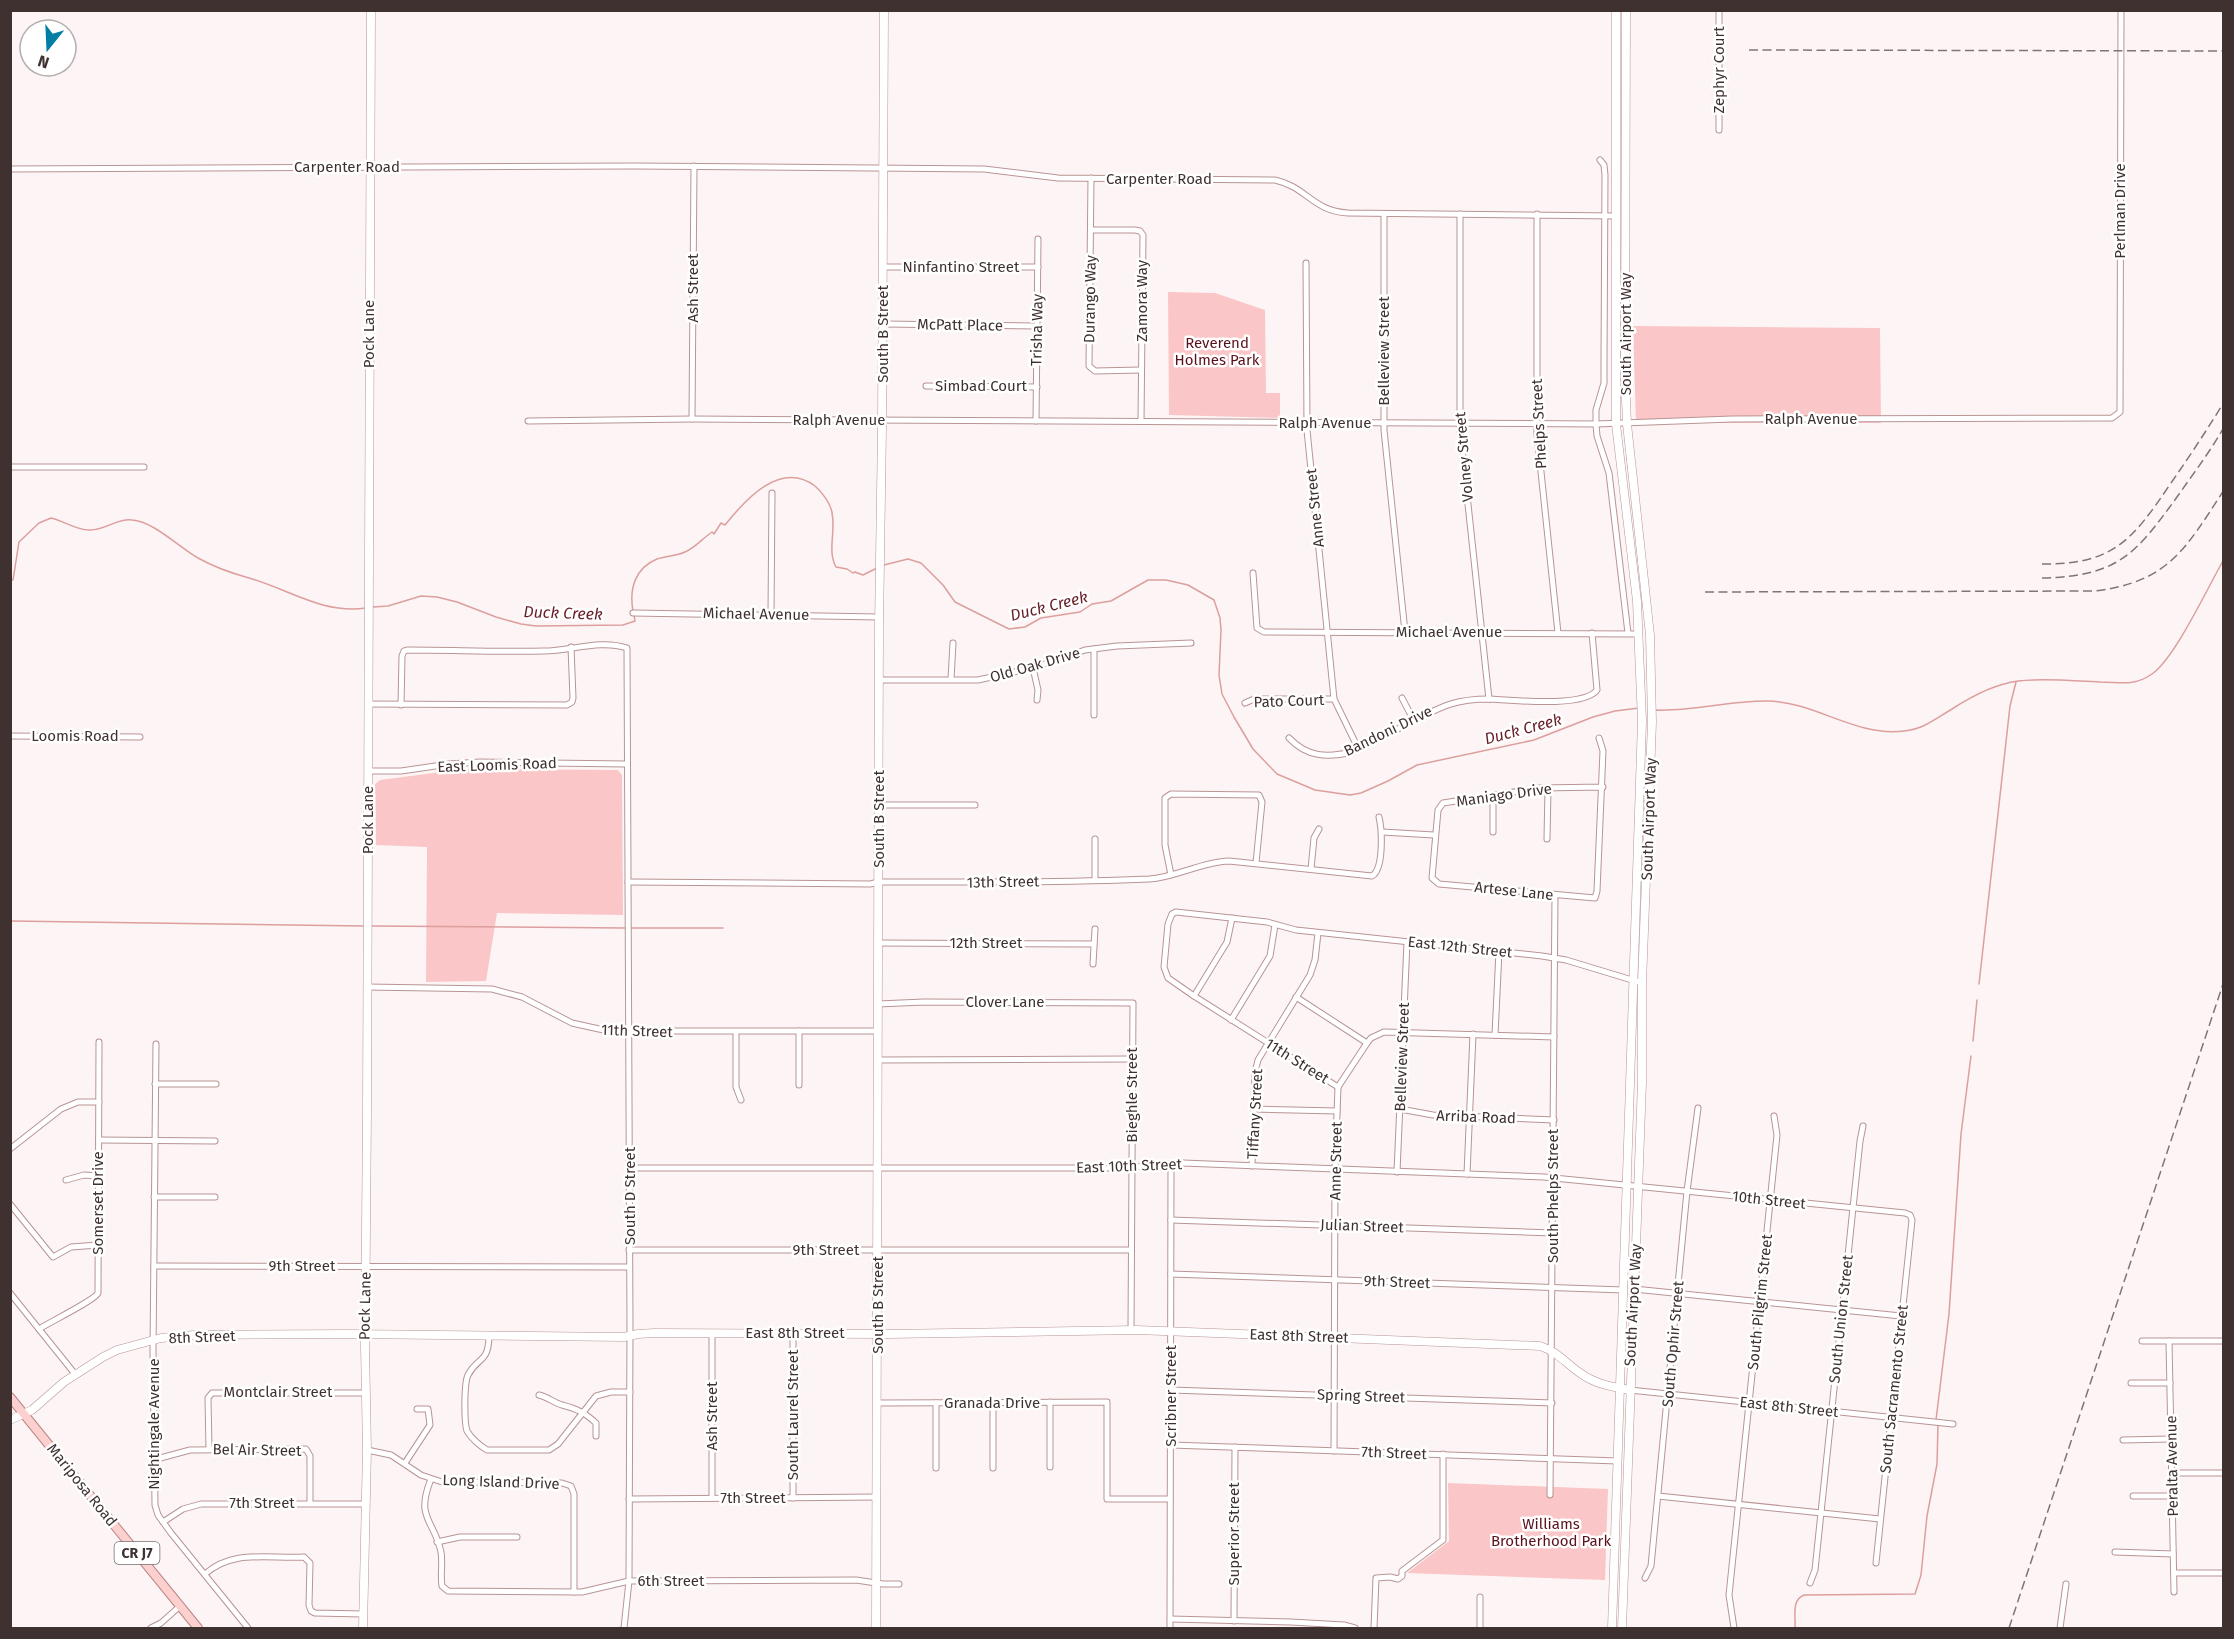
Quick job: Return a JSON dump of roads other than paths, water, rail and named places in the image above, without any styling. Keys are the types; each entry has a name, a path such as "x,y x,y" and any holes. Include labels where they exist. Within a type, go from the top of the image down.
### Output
{"main road":[{"name":"Mariposa Road","path":"10,1397 198,1629"}],"street":[{"name":"Pock Lane","path":"363,1629 366,1504 371,10"},
{"name":"South B Street","path":"876,1629 879,616 884,10"},
{"name":"South Airport Way","path":"1612,1629 1618,1461 1634,1289 1642,1082 1638,982 1642,718 1638,634 1616,424 1616,10"},
{"name":"South Airport Way","path":"1622,1629 1626,1390 1623,1290 1652,718 1649,627 1627,424 1624,341 1626,10"},
{"name":"Zephyr Court","path":"1719,10 1719,130"},
{"name":"Perlman Drive","path":"2120,412 2121,10"},
{"path":"1600,160 1604,165 1605,175 1604,383 1596,410 1596,424 1597,436 1609,473 1628,633"},
{"name":"Carpenter Road","path":"10,169 684,166 993,169 1043,177 1275,180 1298,189 1327,210 1348,213 1616,216"},
{"name":"Ash Street","path":"692,419 694,166"},
{"name":"Durango Way","path":"1091,178 1089,366 1095,371 1141,370"},
{"name":"Belleview Street","path":"1384,214 1384,423 1405,632"},
{"name":"Volney Street","path":"1460,214 1460,424 1480,632 1489,699"},
{"name":"Phelps Street","path":"1537,214 1537,424 1558,633"},
{"name":"Zamora Way","path":"1091,230 1135,230 1140,231 1143,235 1141,421"},
{"name":"Trisha Way","path":"1036,421 1038,239"},
{"name":"Anne Street","path":"1306,263 1307,422 1335,699 1358,748"},
{"name":"Ninfantino Street","path":"883,267 1038,267"},
{"name":"McPatt Place","path":"883,324 1037,326"},
{"name":"Simbad Court","path":"926,386 1036,387"},
{"name":"Ralph Avenue","path":"528,421 692,419 1627,424 1732,419 2099,419 2112,418 2120,412"},
{"path":"10,467 144,467"},
{"path":"771,614 772,494"},
{"name":"Michael Avenue","path":"1253,573 1257,628 1260,631 1638,634"},
{"name":"Michael Avenue","path":"633,614 879,616"},
{"name":"Bandoni Drive","path":"1289,738 1302,750 1314,755 1340,755 1414,721 1435,708 1446,705 1489,699 1575,700 1594,694 1597,690 1592,633"},
{"name":"Old Oak Drive","path":"879,680 978,680 1033,668 1073,653 1094,649 1191,643"},
{"path":"951,679 953,644"},
{"name":"South D Street","path":"572,647 615,645 627,648 630,1392 629,1581 624,1629"},
{"path":"368,704 401,705 567,705 572,702 573,698 572,647 547,651 404,651 401,705"},
{"path":"1094,649 1094,715"},
{"path":"1033,668 1038,690 1037,700"},
{"path":"1402,698 1414,721"},
{"name":"Pato Court","path":"1245,703 1254,699 1335,699"},
{"name":"Loomis Road","path":"10,736 140,737"},
{"path":"1599,738 1603,751 1603,787"},
{"name":"East Loomis Road","path":"368,771 400,771 480,762 627,764"},
{"name":"Maniago Drive","path":"1434,836 1438,810 1441,805 1548,788 1603,787"},
{"name":"Artese Lane","path":"1434,836 1432,878 1439,884 1595,898 1598,891 1603,787"},
{"path":"1547,839 1548,788"},
{"path":"1171,875 1165,845 1165,802 1168,795 1172,794 1259,795 1263,802 1256,863"},
{"path":"1493,797 1493,832"},
{"path":"879,805 975,805"},
{"path":"1379,817 1382,832 1434,836"},
{"path":"1311,869 1314,838 1320,829"},
{"name":"13th Street","path":"628,882 870,884 879,882 985,883 1151,879 1214,861 1375,875 1378,870 1382,832"},
{"path":"1095,839 1095,880"},
{"name":"South Phelps Street","path":"1550,1495 1555,896"},
{"name":"11th Street","path":"1232,918 1176,912 1172,914 1168,924 1165,971 1172,982 1338,1087 1367,1043"},
{"path":"1194,996 1227,942 1232,918 1275,925 1270,956 1231,1020"},
{"name":"East 12th Street","path":"1275,925 1318,933 1554,958 1638,982"},
{"path":"1093,964 1095,928"},
{"name":"Tiffany Street","path":"1252,1166 1256,1068 1267,1042 1313,969 1318,933"},
{"name":"Belleview Street","path":"1398,1172 1407,942"},
{"name":"12th Street","path":"878,943 1094,944"},
{"path":"1495,1035 1499,951"},
{"name":"11th Street","path":"367,987 492,989 522,998 563,1020 601,1030 630,1032 878,1031"},
{"path":"1296,997 1367,1043 1380,1033 1402,1032 1554,1037"},
{"name":"Clover Lane","path":"878,1004 924,1002 1133,1003"},
{"name":"Bieghle Street","path":"1131,1330 1133,1003"},
{"path":"799,1031 799,1085"},
{"path":"736,1032 736,1087 741,1100"},
{"path":"1467,1174 1473,1034"},
{"name":"Somerset Drive","path":"39,1329 98,1296 99,1042"},
{"name":"Nightingale Avenue","path":"156,1044 153,1460 155,1504 163,1522 249,1629"},
{"path":"879,1060 1132,1059"},
{"path":"155,1084 216,1084"},
{"name":"Anne Street","path":"1334,1451 1335,1169 1338,1087"},
{"path":"10,1149 61,1108 78,1102 99,1102"},
{"name":"South Ophir Street","path":"1645,1578 1651,1566 1687,1191 1698,1108"},
{"path":"1254,1109 1337,1111"},
{"name":"Arriba Road","path":"1400,1109 1433,1115 1554,1120"},
{"name":"South Pilgrim Street","path":"1734,1629 1729,1595 1777,1135 1774,1116"},
{"name":"South Union Street","path":"1810,1583 1815,1570 1822,1513 1863,1126"},
{"path":"99,1140 215,1140"},
{"name":"East 10th Street","path":"630,1168 1131,1167 1171,1164 1554,1178 1627,1186"},
{"name":"Scribner Street","path":"1170,1629 1171,1164"},
{"path":"66,1180 84,1175 98,1176"},
{"name":"10th Street","path":"1627,1186 1910,1215"},
{"path":"154,1197 215,1197"},
{"path":"10,1204 53,1257 71,1247 98,1245"},
{"name":"South Sacramento Street","path":"1876,1563 1912,1220 1910,1215"},
{"name":"Julian Street","path":"1171,1220 1553,1233"},
{"name":"9th Street","path":"629,1250 1131,1250"},
{"name":"9th Street","path":"154,1266 629,1268"},
{"name":"9th Street","path":"1171,1274 1623,1290"},
{"path":"1634,1289 1901,1316"},
{"path":"10,1293 75,1374"},
{"name":"East 8th Street","path":"365,1335 629,1336 638,1334 1131,1330 1535,1345 1553,1350 1587,1378 1603,1385 1626,1390 1953,1424"},
{"name":"South Laurel Street","path":"793,1333 793,1498"},
{"name":"Ash Street","path":"712,1334 712,1498"},
{"name":"8th Street","path":"10,1420 25,1414 75,1374 117,1350 154,1341 194,1335 365,1335"},
{"path":"489,1336 487,1354 470,1372 466,1382 466,1428 470,1436 482,1447 492,1451 549,1450 558,1444 598,1395 630,1392"},
{"path":"2142,1341 2223,1341"},
{"name":"Peralta Avenue","path":"2169,1341 2174,1592"},
{"path":"2131,1383 2170,1383"},
{"name":"Spring Street","path":"1171,1390 1552,1403"},
{"name":"Montclair Street","path":"209,1449 208,1401 212,1393 365,1393"},
{"path":"539,1395 582,1412 596,1423 596,1436"},
{"path":"1050,1402 1050,1467"},
{"name":"Granada Drive","path":"878,1404 1107,1402 1107,1499 1170,1499"},
{"path":"936,1403 936,1468"},
{"path":"993,1403 993,1468"},
{"path":"405,1463 430,1425 428,1409 417,1409"},
{"path":"2123,1440 2171,1440"},
{"name":"7th Street","path":"1171,1445 1618,1461"},
{"name":"Superior Street","path":"1234,1621 1235,1447"},
{"name":"Bel Air Street","path":"153,1460 190,1450 306,1449 310,1456 310,1503"},
{"name":"Long Island Drive","path":"366,1450 383,1451 431,1479 451,1483 562,1483 571,1486 574,1494 574,1592"},
{"path":"1374,1629 1376,1578 1398,1579 1402,1576 1402,1571 1443,1540 1443,1454"},
{"path":"2172,1473 2223,1473"},
{"path":"431,1479 425,1496 425,1511 429,1527 437,1542 460,1537 517,1537"},
{"path":"1658,1496 1880,1519"},
{"path":"2133,1496 2172,1496"},
{"name":"7th Street","path":"629,1499 877,1497"},
{"name":"7th Street","path":"163,1522 183,1509 201,1504 366,1504"},
{"name":"6th Street","path":"437,1542 442,1560 441,1583 444,1589 452,1592 574,1592 629,1581 856,1580 899,1584"},
{"path":"2115,1552 2173,1554"},
{"path":"205,1574 221,1562 234,1558 304,1557 310,1563 311,1611 363,1614"},
{"path":"2174,1573 2223,1573"},
{"path":"2060,1629 2066,1584"},
{"path":"1480,1597 1480,1629"},
{"path":"151,1629 180,1606"},
{"path":"1170,1619 1335,1625 1355,1629"}],"waterway":[{"name":"Duck Creek","path":"633,611 633,587 643,568 657,559 689,550 712,532 714,534 721,523 725,525 753,495 776,480 802,479 815,486 828,502 833,520 832,554 836,567 863,575 877,568"},
{"name":"Duck Creek","path":"10,580 13,580 19,542 39,523 51,518 79,529 95,530 121,521 132,520 149,525 191,554 223,570 320,604 350,609 366,608"},
{"name":"Duck Creek","path":"884,565 908,559 921,563 943,585 955,602 1009,629 1025,627 1041,618 1080,612 1092,604 1111,601 1148,580 1166,580 1188,585 1214,600 1220,618 1219,675 1222,694 1253,749 1277,774 1315,790 1350,795 1361,793 1417,765 1534,740 1593,717 1639,708"},
{"name":"Duck Creek","path":"1655,710 1768,701 1803,707 1869,729 1904,731 1923,726 1976,695 2018,681 2121,683 2139,681 2152,674 2171,653 2224,559"},
{"name":"Duck Creek","path":"373,607 388,606 421,596 437,597 496,617 536,626 623,625 635,621 634,615"},
{"path":"1979,984 2010,706 2016,682"},
{"path":"10,921 363,926"},
{"path":"372,926 625,928"},
{"path":"630,928 723,928"},
{"path":"1973,1041 1977,1000"},
{"path":"1936,1420 1949,1314 1961,1134 1971,1056"},
{"path":"1795,1628 1797,1601 1804,1595 1915,1594 1921,1575 1927,1516 1937,1464 1938,1425"}],"railway":[{"path":"1749,50 2224,51"},
{"path":"2042,564 2087,560 2104,554 2132,534 2158,503 2224,402"},
{"path":"2042,578 2089,573 2107,567 2136,548 2177,497 2224,427"},
{"path":"1705,592 2095,591 2141,580 2173,559 2198,529 2224,490"},
{"path":"2009,1628 2224,981"}],"park label":[{"name":"Reverend Holmes Park","path":"1217,352"},
{"name":"Williams Brotherhood Park","path":"1551,1532"}]}
